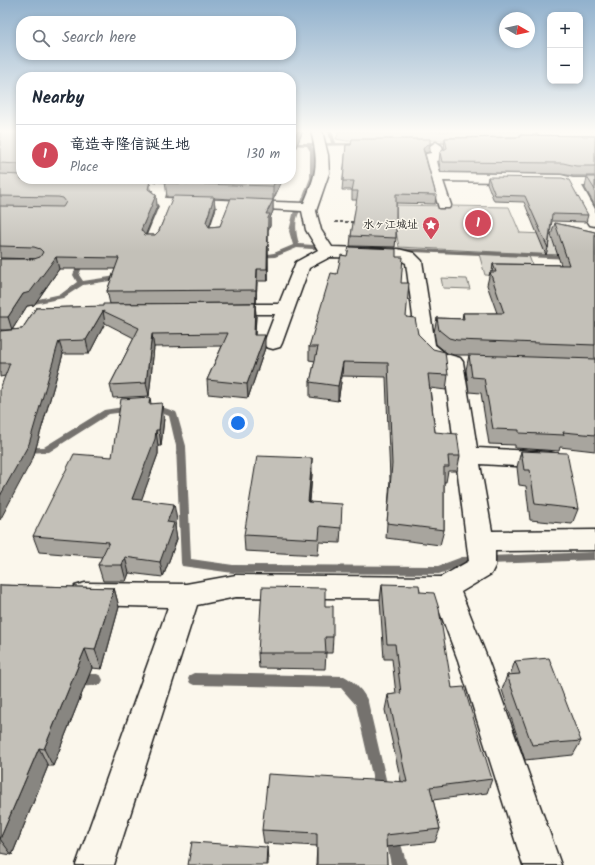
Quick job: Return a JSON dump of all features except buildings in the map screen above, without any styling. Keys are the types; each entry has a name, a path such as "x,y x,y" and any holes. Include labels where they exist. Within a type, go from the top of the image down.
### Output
{"street":[{"path":"303,206 321,179 321,171"},
{"path":"434,171 444,205"},
{"path":"435,177 561,179 573,182 595,182"},
{"path":"573,182 595,222"},
{"path":"111,184 157,186 158,200 166,205 303,206"},
{"path":"152,242 166,205"},
{"path":"215,234 224,205"},
{"path":"303,206 310,224 325,249"},
{"path":"273,342 284,309 302,265 325,249 398,254 408,256 414,261 426,347 439,358 461,362 468,455 482,553"},
{"path":"206,310 284,309"},
{"path":"468,455 558,460"},
{"path":"62,593 186,596 236,586 445,588 482,553 595,540"},
{"path":"445,588 473,660 542,865"},
{"path":"95,865 186,596"}],"path":[{"path":"310,224 360,222"}],"shaded area":[{"path":"391,205 509,207 520,233 595,236 595,257 399,247"},
{"path":"479,254 529,256 537,278 485,275"},
{"path":"441,278 467,279 470,289 443,288"}],"waterway":[{"path":"296,246 292,231 297,210 304,203 313,178 313,171"},
{"path":"256,257 275,255 296,246"},
{"path":"296,246 328,248"},
{"path":"393,250 570,257"},
{"path":"81,283 76,275 82,259"},
{"path":"81,283 123,277"},
{"path":"0,304 20,305 63,296 81,283"},
{"path":"151,406 173,414 181,446 186,563 233,569 439,570 462,561 595,556"},
{"path":"0,451 46,450 107,412 130,409"},
{"path":"194,679 344,682 362,702 382,792"},
{"path":"77,680 97,680"},
{"path":"392,835 399,865"}],"place":[{"name":"竜造寺隆信誕生地","path":"478,223"},
{"name":"水ヶ江城址","path":"431,240"}]}
